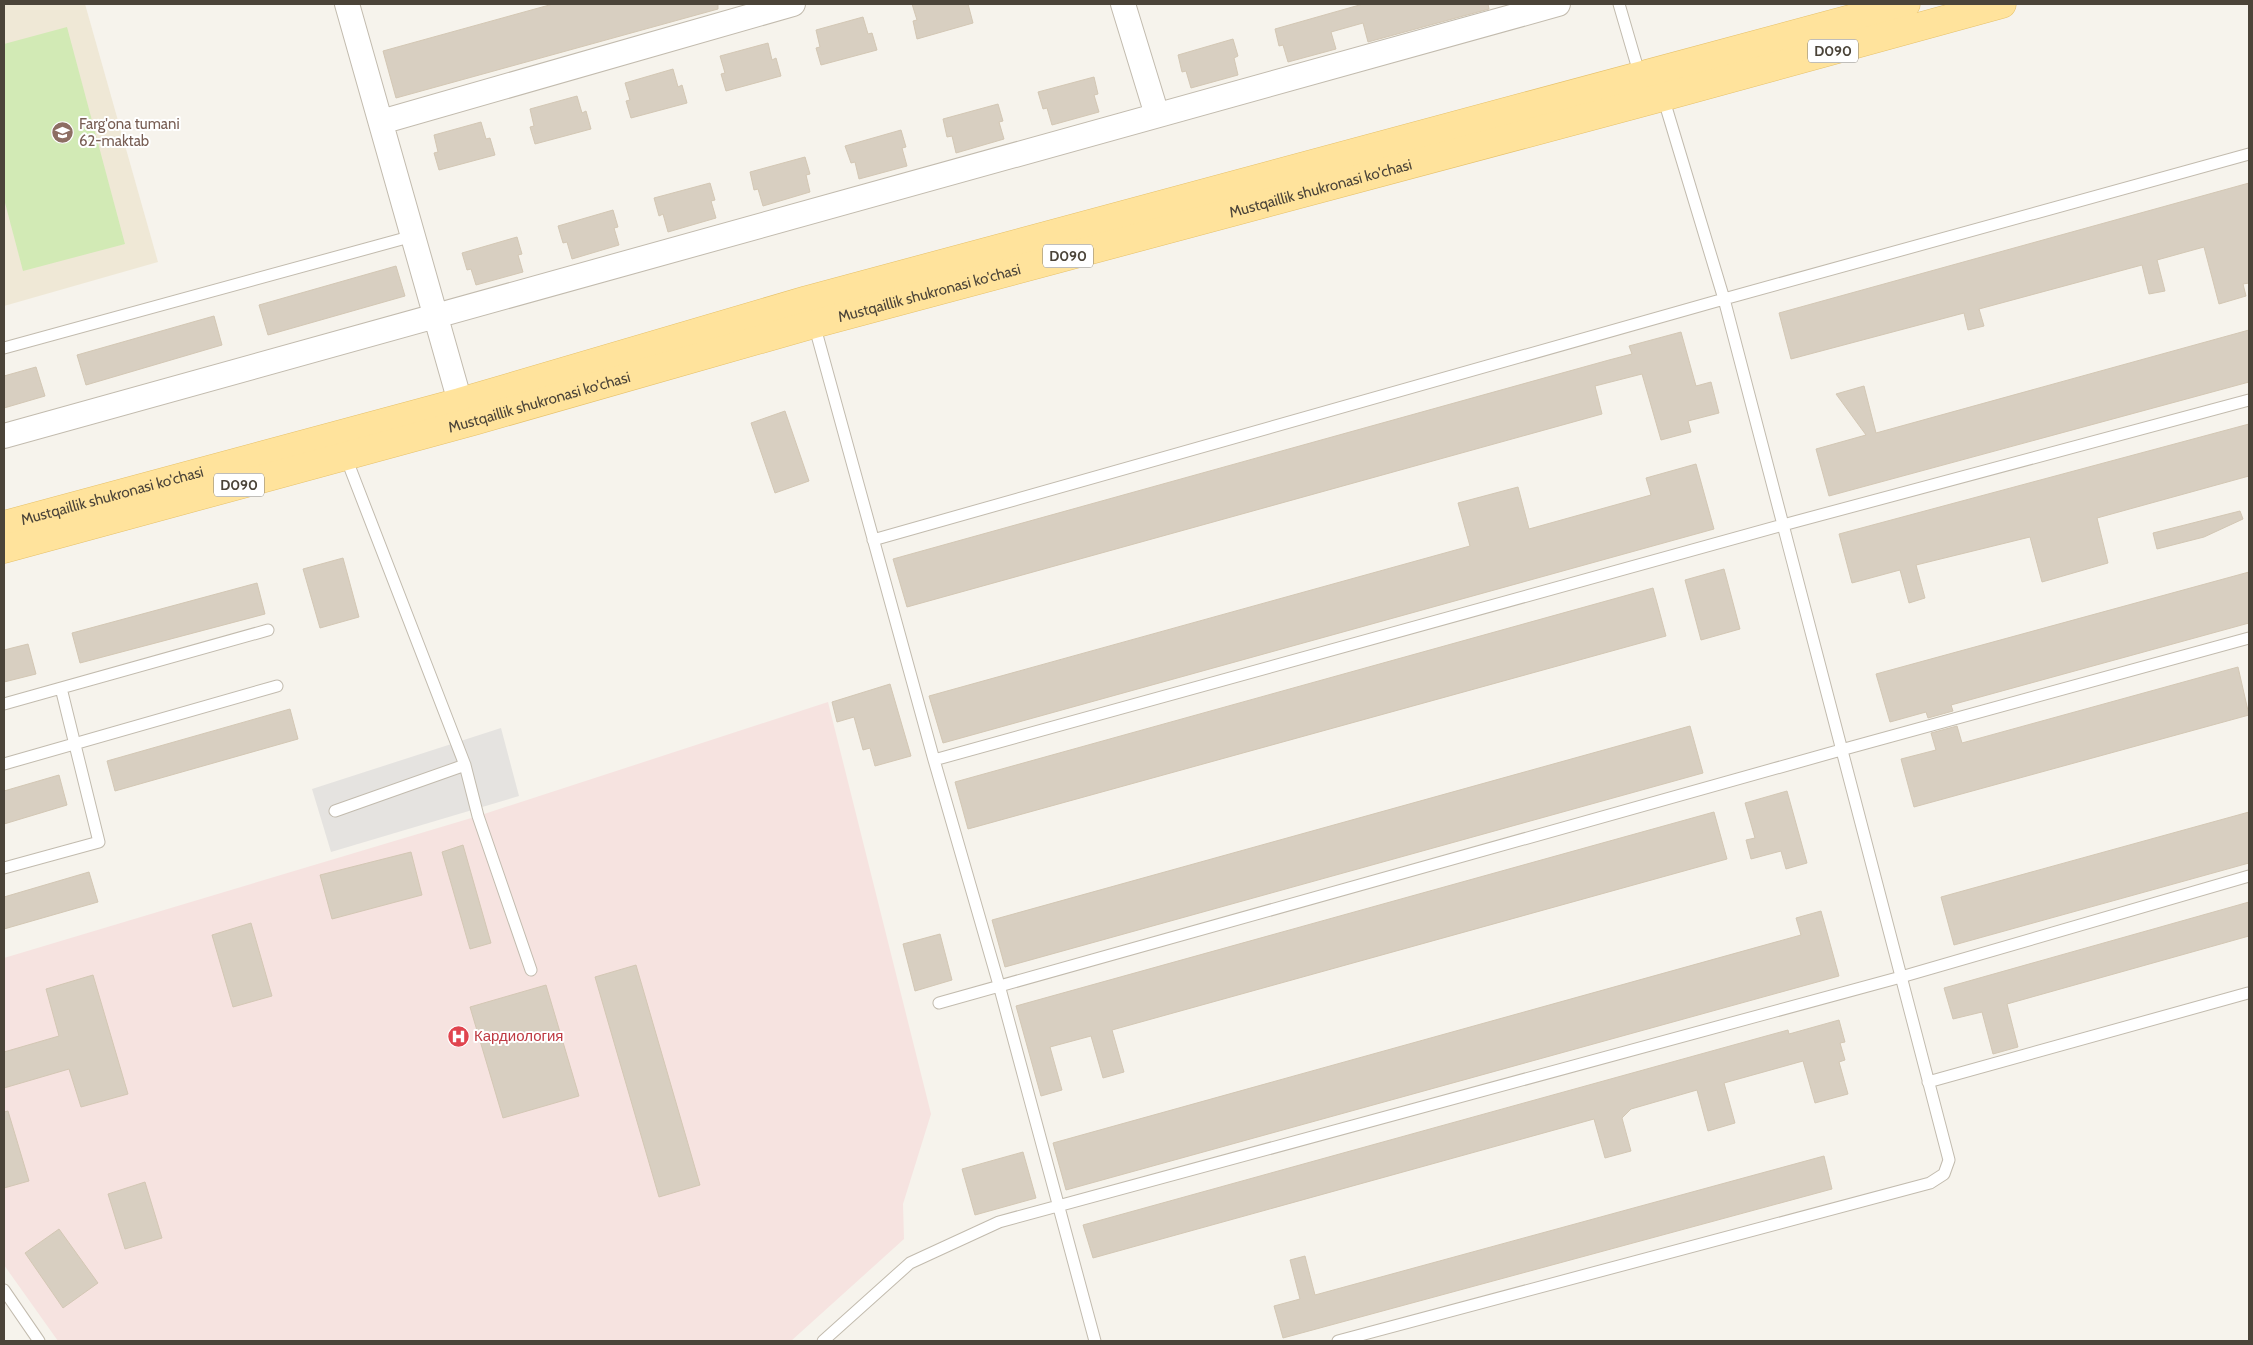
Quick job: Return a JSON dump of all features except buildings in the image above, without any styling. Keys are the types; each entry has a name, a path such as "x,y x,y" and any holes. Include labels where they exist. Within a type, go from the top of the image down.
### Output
{"main road":[{"name":"D090","path":"1640,76 1906,4"},
{"name":"Mustqaillik shukronasi ko'chasi","path":"4,550 483,418 814,324 1663,98 2002,4"},
{"name":"Mustqaillik shukronasi ko'chasi","path":"4,525 460,402 807,300 1640,76"}],"street":[{"path":"347,4 460,402"},
{"path":"381,122 793,4"},
{"path":"1123,4 1157,115"},
{"path":"4,436 1558,4"}],"lane":[{"path":"1619,4 1640,76"},
{"path":"1338,1341 1930,1183 1944,1174 1949,1160 1724,299 1663,98"},
{"path":"873,540 1724,299 2249,154"},
{"path":"4,348 413,236"},
{"path":"814,324 934,760 999,985 1095,1341"},
{"path":"934,760 1783,525 2249,400"},
{"path":"346,455 465,765 478,816 531,970"},
{"path":"4,704 268,630"},
{"path":"938,1003 1841,750 2249,638"},
{"path":"4,764 277,686"},
{"path":"4,868 99,842 61,688"},
{"path":"335,811 465,765"},
{"path":"823,1341 910,1263 999,1222 1901,978 2249,876"},
{"path":"1928,1082 2248,993"},
{"path":"4,1290 39,1341"}],"shaded area":[{"name":"Farg'ona tumani 62-maktab","path":"4,4 85,4 158,262 4,306"},
{"name":"Кардиология","path":"828,702 931,1114 903,1204 904,1239 791,1341 58,1341 4,1265 4,958 478,816"},
{"path":"501,728 519,796 331,852 312,789"}],"green space":[{"name":"Farg'ona tumani 62-maktab","path":"67,27 125,244 23,271 4,199 4,44"}],"place":[{"name":"Farg'ona tumani 62-maktab","path":"63,133"},
{"name":"Кардиология","path":"458,1036"}]}
